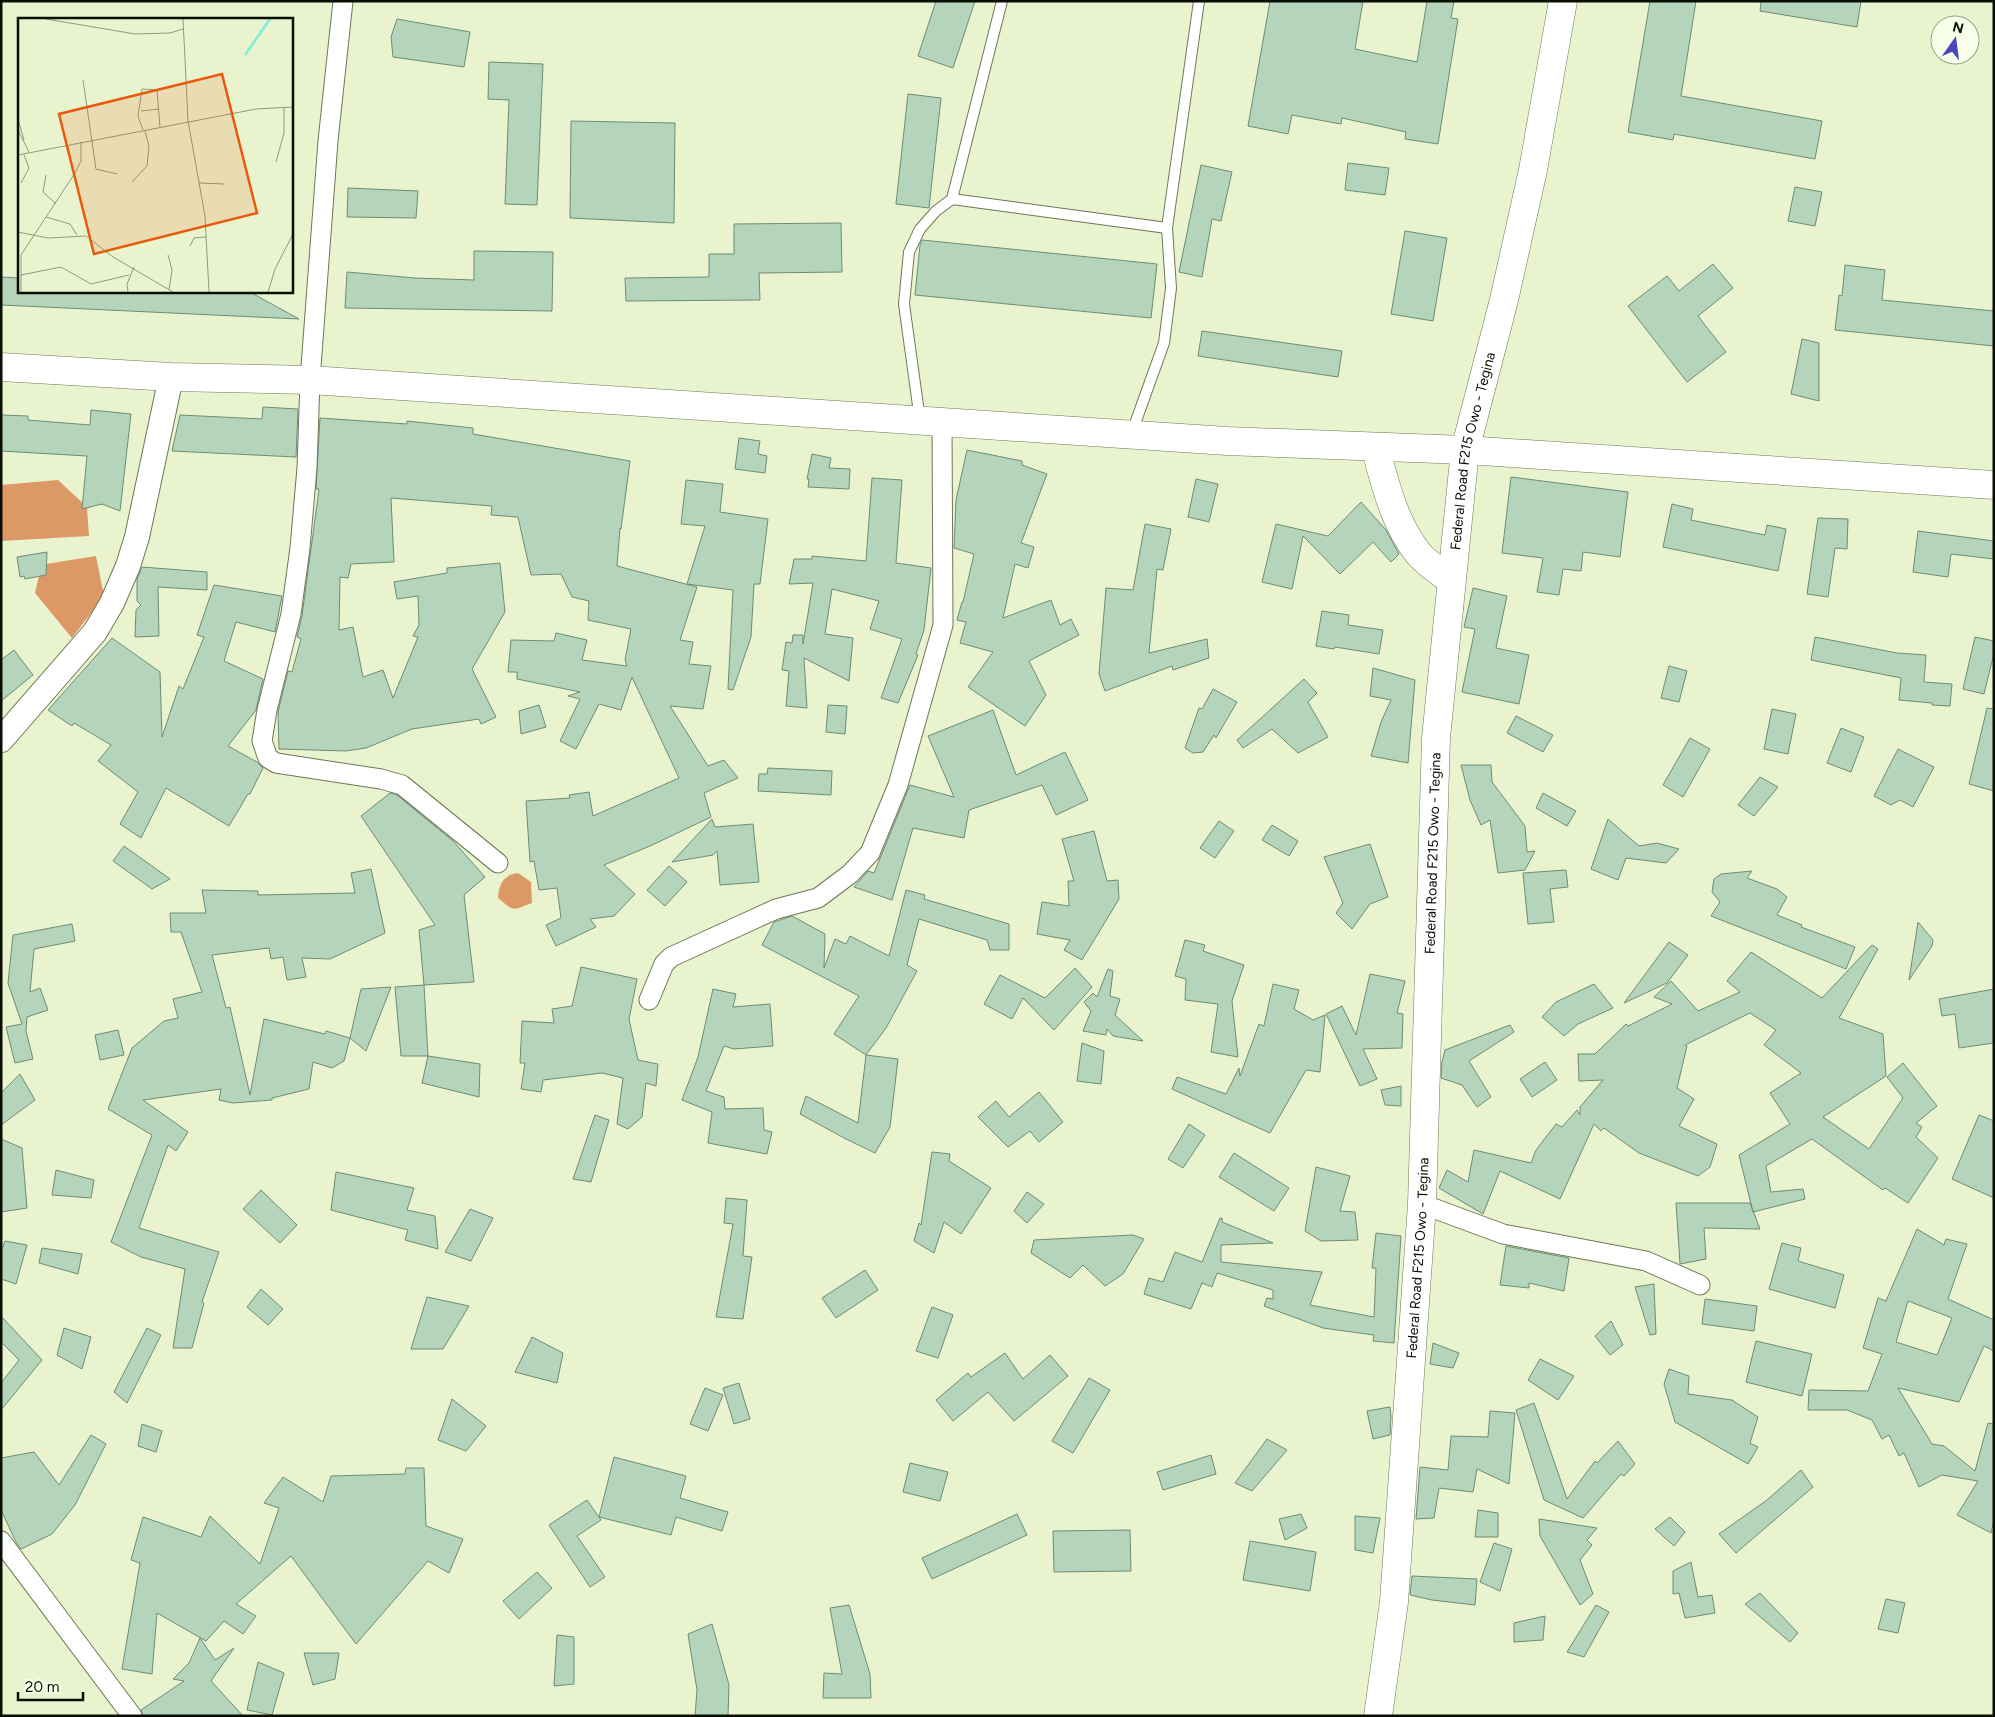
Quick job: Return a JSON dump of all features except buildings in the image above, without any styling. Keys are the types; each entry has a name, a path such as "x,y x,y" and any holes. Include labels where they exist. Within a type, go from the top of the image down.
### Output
{"main road":[{"name":"Federal Road F215 Owo - Tegina","path":"1378,1716 1394,1602 1422,1204 1436,738 1465,450 1504,300 1530,179 1564,1"},
{"path":"1,367 171,377 310,380 1228,441 1465,450 1994,485"},
{"path":"1375,447 1390,500 1406,535 1419,554 1451,580"}],"street":[{"path":"343,1 328,142 310,380 307,468 300,548 291,614 264,728 263,748 268,758 276,763 381,778 402,785 498,863"},
{"path":"1,740 96,632 112,603 128,566 137,536 171,377"},
{"path":"649,1000 664,964 671,956 776,909 818,898 826,894 850,874 870,853 898,785 943,625 931,421"},
{"path":"1422,1204 1503,1234 1646,1261 1700,1285"},
{"path":"1,1541 132,1716"}],"lane":[{"path":"931,421 904,304 909,252 920,229 936,211 952,199 1002,1"},
{"path":"1131,434 1164,343 1171,288 1167,228 1199,1"},
{"path":"952,199 1167,228"}],"shaded area":[{"path":"58,480 87,507 89,536 1,541 1,485"},
{"path":"96,556 104,596 72,638 35,593 39,576 46,564"},
{"path":"518,873 531,882 532,903 514,909 498,898 499,888 505,878"}]}
